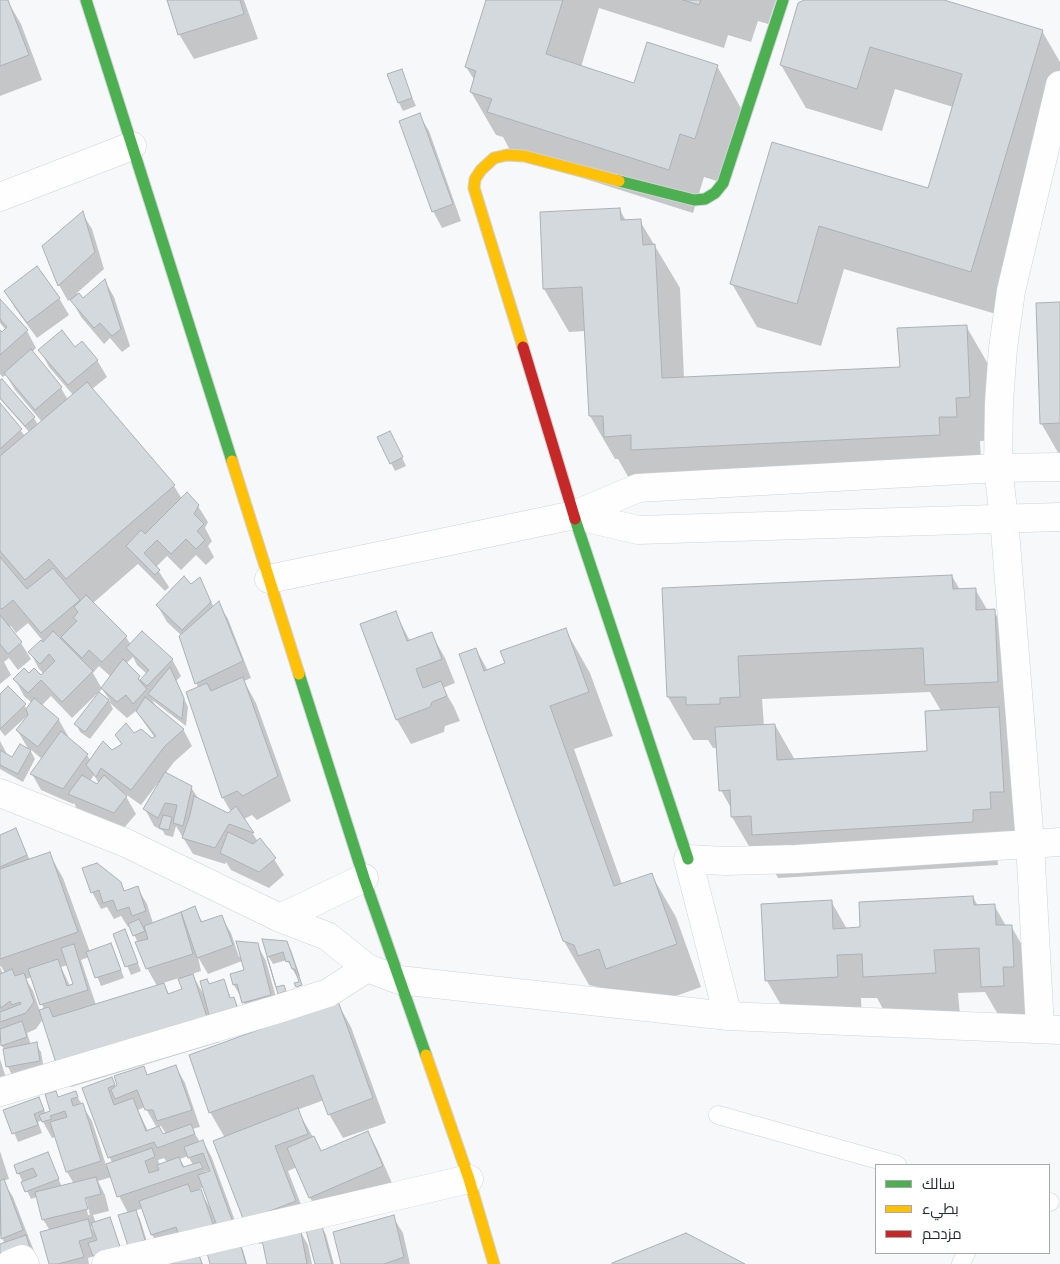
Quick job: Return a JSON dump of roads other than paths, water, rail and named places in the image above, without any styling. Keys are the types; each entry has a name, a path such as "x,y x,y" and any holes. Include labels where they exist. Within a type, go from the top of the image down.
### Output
{"street":[{"path":"86,0 364,878 469,1179 494,1264"},
{"path":"728,1016 688,859 574,515 474,188 475,179 481,170 494,158 507,155 524,156 694,200 705,199 715,193 723,183 783,0"},
{"path":"0,793 126,843 280,918 327,936 367,968 399,980 728,1016 1050,1029 1030,843 1004,518 998,468 1003,348 1011,290 1060,85"},
{"path":"0,197 132,146"},
{"path":"269,578 574,515 638,488 998,468 1060,467"},
{"path":"574,515 638,530 1060,517"},
{"path":"688,859 725,861 797,859 1060,842"},
{"path":"280,918 364,878"},
{"path":"0,1092 328,993 367,968"},
{"path":"106,1264 469,1179"},
{"path":"10,1264 22,1260 25,1264"}],"lane":[{"path":"718,1115 893,1164"}]}
